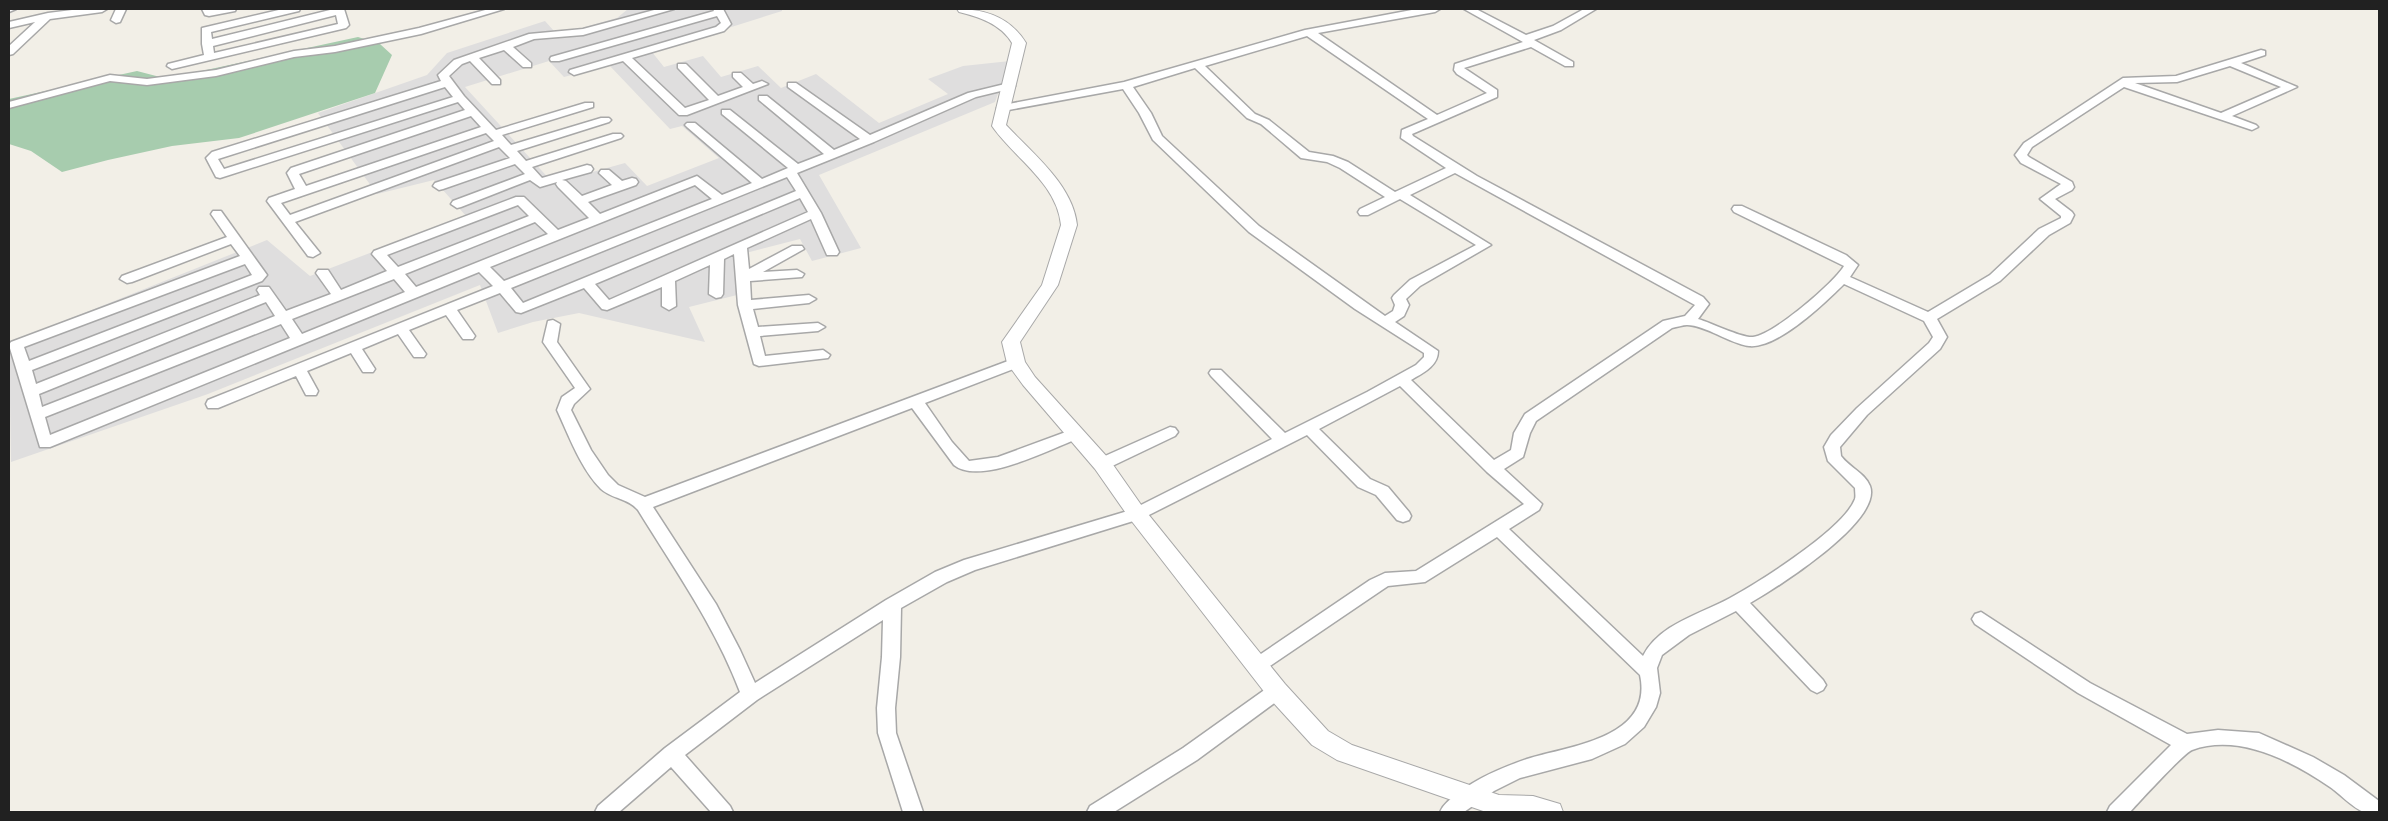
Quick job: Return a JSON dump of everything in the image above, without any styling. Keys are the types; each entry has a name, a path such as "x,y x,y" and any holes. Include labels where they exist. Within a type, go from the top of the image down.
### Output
{"street":[{"path":"9,25 50,12 102,9"},
{"path":"116,20 121,9"},
{"path":"207,9 210,13 231,9"},
{"path":"210,58 206,30 295,9"},
{"path":"9,105 110,78 148,82 167,80 216,72 294,54 335,49 421,31 499,9"},
{"path":"555,59 560,45 594,30 669,9"},
{"path":"963,9 996,21 1017,38 1019,43 999,126 1045,176 1057,192 1068,215 1069,225 1050,286 1012,342 1016,363 1074,434 1102,464 1137,514 1277,691 1312,730 1333,747 1345,753 1405,772 1466,796 1499,806 1533,807 1551,812"},
{"path":"1363,9 1376,18"},
{"path":"1003,108 1126,86 1309,32 1376,18 1435,9"},
{"path":"1469,9 1569,64"},
{"path":"1591,9 1557,28 1528,41 1459,66 1458,70 1488,88 1493,95 1405,134 1410,140 1472,179 1698,300 1702,304 1700,309 1689,320"},
{"path":"172,66 344,25 339,10 207,44"},
{"path":"574,72 720,29 726,24 719,10 560,45 537,35 458,62 443,75 446,83 540,183 587,169"},
{"path":"9,52 50,12"},
{"path":"1309,32 1436,120"},
{"path":"9,41 24,38"},
{"path":"506,46 527,65"},
{"path":"1929,318 1995,278 2044,232 2066,220 2068,215 2046,199 2066,190 2068,187 2066,182 2025,160 2021,155 2028,145 2122,82 2137,78 2177,79 2261,53"},
{"path":"472,57 496,82"},
{"path":"625,57 683,113 762,84"},
{"path":"2221,116 2291,87 2230,62"},
{"path":"1198,65 1251,116 1265,122 1306,155 1332,160 1344,165 1485,245 1415,283 1399,298 1402,305 1399,313 1386,321"},
{"path":"682,66 716,101"},
{"path":"737,75 751,88"},
{"path":"2122,82 2252,127"},
{"path":"446,83 216,155 212,158 220,174 460,98"},
{"path":"792,85 870,140"},
{"path":"213,404 870,140 972,95 1009,86"},
{"path":"605,812 672,754 750,695 892,605 941,577 970,565 1137,514 1401,379 1421,368 1431,358 1431,350 1327,284 1254,229 1229,207 1157,138 1145,112 1126,86"},
{"path":"763,98 833,154"},
{"path":"439,186 509,151 589,105"},
{"path":"302,190 293,173 295,171 474,111"},
{"path":"726,112 793,171 802,193 815,213 832,252"},
{"path":"288,220 605,120"},
{"path":"691,125 760,183"},
{"path":"314,253 273,201 302,190 509,151 617,136"},
{"path":"457,204 509,151"},
{"path":"1364,212 1455,168"},
{"path":"580,201 626,184 605,173"},
{"path":"241,252 16,345 45,444 697,180 720,199"},
{"path":"562,184 598,219"},
{"path":"481,266 521,309 802,193"},
{"path":"414,293 379,254 520,200 556,236"},
{"path":"1493,468 1518,453 1522,433 1527,422 1554,400 1668,324 1689,320 1750,342 1761,341 1823,297 1850,268 1851,265 1848,262 1738,209"},
{"path":"586,282 607,306 815,213"},
{"path":"217,214 241,252 252,277 257,278 298,340"},
{"path":"37,415 537,217"},
{"path":"740,247 745,305 758,362 823,355"},
{"path":"743,277 772,269 797,249"},
{"path":"127,279 241,252"},
{"path":"716,294 717,257"},
{"path":"772,269 797,274"},
{"path":"323,273 339,296"},
{"path":"24,368 257,278"},
{"path":"1646,670 1655,650 1670,638 1738,602 1815,550 1838,531 1863,505 1864,492 1862,484 1836,458 1832,452 1833,445 1839,436 1876,399 1935,346 1940,337 1929,318 1842,278"},
{"path":"668,279 668,306"},
{"path":"31,392 269,296"},
{"path":"745,305 809,299"},
{"path":"448,308 468,336"},
{"path":"553,324 550,342 583,389 567,401 564,410 570,422 606,484 644,504 654,525 687,571 721,627 737,658 750,695"},
{"path":"752,332 818,327"},
{"path":"401,328 419,354"},
{"path":"354,347 368,369"},
{"path":"644,504 1016,363"},
{"path":"299,369 311,390"},
{"path":"1216,373 1282,440"},
{"path":"1258,665 1376,585 1385,580 1419,577 1499,529 1534,504 1493,468 1401,379"},
{"path":"916,402 946,445 967,467 985,466 1074,434"},
{"path":"1308,427 1364,483 1376,488 1389,497 1403,516"},
{"path":"1102,464 1170,432"},
{"path":"1450,812 1466,796 1506,775 1557,759 1586,753 1614,742 1646,711 1652,692 1646,670 1499,529"},
{"path":"1738,602 1817,684"},
{"path":"892,605 891,657 886,708 887,733 913,812"},
{"path":"1981,619 2084,688 2185,743"},
{"path":"1097,812 1190,754 1277,691"},
{"path":"2117,812 2185,743 2218,738 2239,738 2259,741 2279,749 2329,776 2379,812"},
{"path":"672,754 723,812"}],"shaded area":[{"path":"628,9 782,9 782,11 652,52 664,67 703,56 721,77 758,66 781,88 816,74 879,123 948,94 928,79 963,66 1010,61 995,102 819,175 861,248 812,261 800,239 742,254 741,294 689,307 705,342 579,313 533,322 498,333 480,285 208,394 11,462 9,343 267,240 310,276 466,216 434,180 377,194 318,113 427,75 447,53 545,21 554,31 567,32 617,18","holes":["549,61 564,77 609,65 670,129 682,126 719,158 647,186 625,163 553,183 465,87"]}],"green space":[{"path":"358,37 380,44 392,55 375,93 239,138 172,146 62,172 31,151 9,144 9,99 137,71 160,77 197,72"}]}
